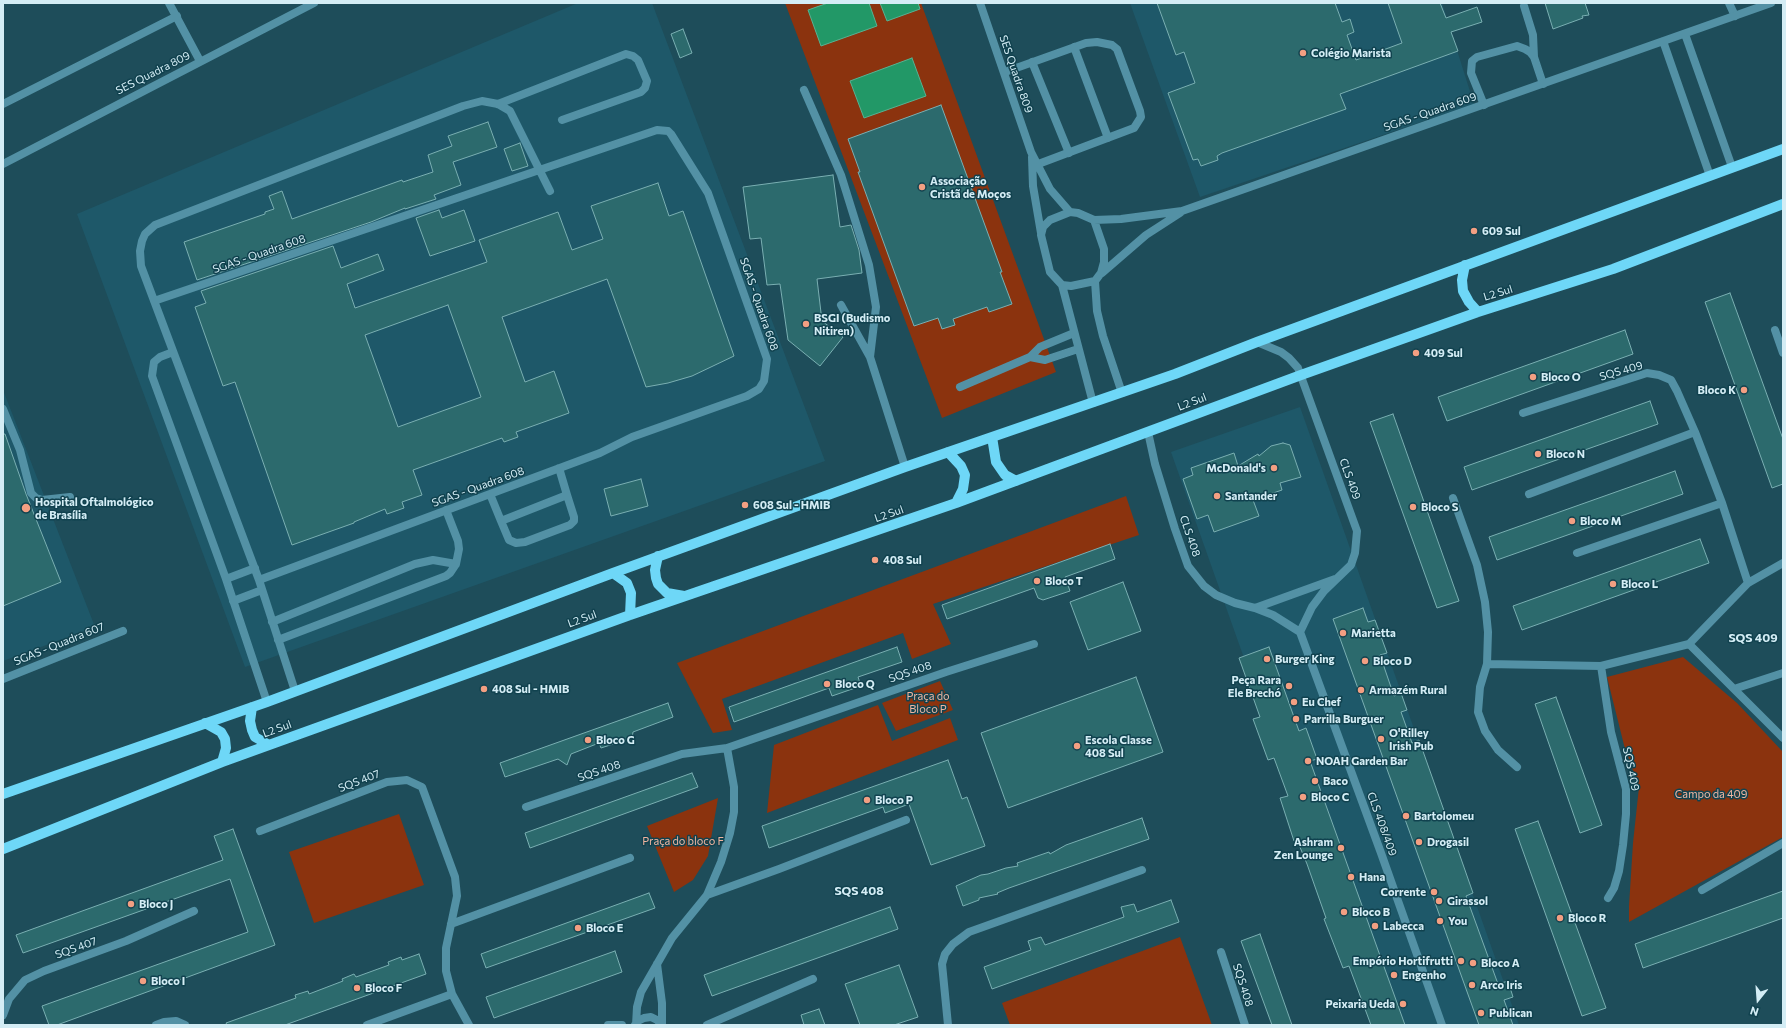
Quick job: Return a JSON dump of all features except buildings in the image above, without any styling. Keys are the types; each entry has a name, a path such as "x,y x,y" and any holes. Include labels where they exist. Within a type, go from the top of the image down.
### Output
{"main road":[{"path":"3,794 267,702 614,572 905,467 1093,403 1732,167 1783,150"},
{"name":"L2 Sul","path":"3,850 222,762 630,615 956,503 1301,375 1478,312 1613,269 1783,204"},
{"path":"1465,265 1462,280 1463,291 1469,302 1478,312"},
{"path":"992,437 996,462 1005,475 1016,481"},
{"path":"948,452 961,466 965,475 963,489 956,503"},
{"path":"658,556 655,570 658,584 667,593 684,596"},
{"path":"614,572 627,583 631,592 630,615"},
{"path":"252,707 250,721 255,737 269,745"},
{"path":"205,723 221,732 225,739 226,748 222,762"}],"street":[{"path":"169,3 200,62"},
{"name":"SES Quadra 809","path":"3,163 314,3"},
{"name":"SES Quadra 809","path":"980,3 1035,166 1035,197 1041,235"},
{"path":"1729,3 1735,16"},
{"name":"SGAS - Quadra 609","path":"1094,220 1121,219 1182,211 1771,3"},
{"path":"1524,6 1533,35 1534,57 1543,84"},
{"path":"3,104 177,16"},
{"path":"1686,34 1732,167"},
{"path":"1663,41 1710,176"},
{"path":"1004,72 1074,47 1097,42 1112,45 1117,49 1140,111 1141,117 1134,128 1035,166"},
{"path":"1484,105 1471,73 1472,61 1477,57 1516,46 1530,52 1534,57"},
{"path":"1074,47 1108,138"},
{"path":"498,104 626,54 633,56 638,60 647,81 645,88 641,92 562,120"},
{"path":"1032,62 1069,153"},
{"path":"804,90 841,175 869,265 876,307 870,357"},
{"path":"295,691 255,568 141,266 140,251 145,234 155,225 463,106 482,101 498,104 510,111 550,191"},
{"name":"SGAS - Quadra 608","path":"154,301 657,130 668,131 671,134 708,193 767,359 764,381 759,389 748,396 632,437 600,453 259,580"},
{"name":"SES Quadra 809","path":"1035,166 1050,189 1070,212"},
{"name":"SGAS - Quadra 609","path":"1101,273 1146,235 1182,211"},
{"path":"1093,403 1062,285 1050,272 1041,235 1043,227 1058,215 1070,212 1078,213 1094,220 1104,250 1104,262 1101,273 1095,281 1097,311 1103,336 1122,392"},
{"path":"1062,285 1071,286 1095,281"},
{"path":"841,305 870,357 905,467"},
{"path":"1775,330 1783,353"},
{"path":"960,387 1030,357 1040,347 1074,333"},
{"name":"CLS 409","path":"1257,342 1277,350 1289,358 1301,375 1357,532 1355,553 1351,564 1324,591 1312,607 1300,632"},
{"path":"1030,357 1044,360 1078,349"},
{"path":"173,352 160,357 154,362 152,376 226,580 267,702"},
{"name":"SQS 409","path":"1523,413 1647,373 1659,375 1671,380 1695,432 1722,503 1748,583"},
{"path":"3,409 20,450 31,493 36,498 42,500 70,497"},
{"name":"CLS 408","path":"1148,432 1155,464 1172,522 1188,566 1204,586 1216,595 1235,603 1255,608 1284,621 1300,632"},
{"path":"1529,494 1695,432"},
{"path":"490,494 509,540 516,543 525,542 563,528 570,525 574,521 574,517 559,468"},
{"path":"501,521 567,495"},
{"path":"1453,498 1477,565 1485,602 1488,632 1487,664 1480,687 1478,712 1485,731 1498,750 1517,767"},
{"path":"1577,553 1722,503"},
{"path":"278,640 446,576 456,564 459,549 458,541 446,510"},
{"path":"272,622 415,564 433,560 456,564"},
{"path":"1487,664 1601,666 1689,644 1748,583 1783,563"},
{"path":"226,580 255,568"},
{"path":"1255,608 1338,577"},
{"path":"233,602 262,590"},
{"name":"SGAS - Quadra 607","path":"3,679 123,631"},
{"name":"CLS 408/409","path":"1300,632 1442,1025"},
{"name":"SQS 408","path":"526,807 682,754 727,748 946,672 1034,644"},
{"path":"1689,644 1783,738"},
{"name":"SQS 409","path":"1601,666 1610,732 1626,789 1626,814 1619,871 1614,888 1608,898"},
{"path":"1734,689 1783,673"},
{"path":"635,1025 637,1007 641,992 672,938 707,895 721,862 730,833 734,812 734,787 727,748"},
{"name":"SQS 407","path":"260,831 387,782 399,780 415,783 422,787 455,877 457,896 446,948 446,971 452,994 469,1025"},
{"path":"707,895 906,820"},
{"path":"1702,890 1783,843"},
{"path":"451,924 630,858"},
{"path":"948,1025 942,964 945,954 953,944 969,932 1142,870"},
{"name":"SQS 407","path":"3,1015 9,999 25,980 44,971 126,941 194,911"},
{"name":"SQS 408","path":"1221,952 1245,1025"},
{"path":"658,964 662,1002 662,1025"},
{"path":"707,1025 813,979"},
{"path":"367,1025 452,994"},
{"path":"635,1025 638,1021 650,1017 657,1020 662,1025"},
{"path":"156,1025 164,1022 176,1021 186,1025"},
{"path":"608,1025 622,1025"}],"shaded area":[{"path":"578,3 652,3 825,461 245,667 77,214"},
{"path":"828,3 869,3 877,26 821,46 808,10"},
{"path":"880,3 918,3 920,9 887,21"},
{"name":"Colégio Marista","path":"1130,3 1442,3 1474,104 1200,197"},
{"path":"912,58 926,96 864,118 850,81"},
{"name":"Hospital Oftalmológico de Brasília","path":"3,390 95,627 3,661"},
{"path":"1300,407 1519,1025 1374,1025 1171,452"}],"green space":[{"name":"Associação Cristã de Moços","path":"785,3 921,3 1056,372 942,418"},
{"path":"1126,496 1139,535 933,604 951,644 912,659 903,633 722,699 732,730 713,733 677,663"},
{"name":"Campo da 409","path":"1683,657 1737,703 1783,752 1783,837 1629,922 1633,843 1639,787 1624,745 1607,677"},
{"name":"Praça do Bloco P","path":"940,681 953,710 896,731 882,703"},
{"path":"878,705 892,741 950,718 958,740 767,813 774,745"},
{"name":"Praça do bloco F","path":"718,798 708,856 693,880 674,892 647,826"},
{"path":"399,814 424,885 314,923 289,852"},
{"path":"1180,937 1212,1025 1010,1025 1002,1003"}],"place":[{"name":"Colégio Marista","path":"1303,53"},
{"name":"Associação Cristã de Moços","path":"922,187"},
{"name":"609 Sul","path":"1474,231"},
{"name":"BSGI (Budismo Nitiren)","path":"806,324"},
{"name":"409 Sul","path":"1416,353"},
{"name":"Bloco O","path":"1533,377"},
{"name":"Bloco K","path":"1744,390"},
{"name":"Bloco N","path":"1538,454"},
{"name":"McDonald's","path":"1274,468"},
{"name":"Santander","path":"1217,496"},
{"name":"608 Sul - HMIB","path":"745,505"},
{"name":"Bloco S","path":"1413,507"},
{"name":"Hospital Oftalmológico de Brasília","path":"26,508"},
{"name":"Bloco M","path":"1572,521"},
{"name":"408 Sul","path":"875,560"},
{"name":"Bloco T","path":"1037,581"},
{"name":"Bloco L","path":"1613,584"},
{"name":"Marietta","path":"1343,633"},
{"name":"Burger King","path":"1267,659"},
{"name":"Bloco D","path":"1365,661"},
{"name":"Bloco Q","path":"827,684"},
{"name":"Peça Rara Ele Brechó","path":"1289,686"},
{"name":"408 Sul - HMIB","path":"484,689"},
{"name":"Armazém Rural","path":"1361,690"},
{"name":"Eu Chef","path":"1294,702"},
{"name":"Parrilla Burguer","path":"1296,719"},
{"name":"O'Rilley Irish Pub","path":"1381,739"},
{"name":"Bloco G","path":"588,740"},
{"name":"Escola Classe 408 Sul","path":"1077,746"},
{"name":"NOAH Garden Bar","path":"1308,761"},
{"name":"Baco","path":"1315,781"},
{"name":"Bloco C","path":"1303,797"},
{"name":"Bloco P","path":"867,800"},
{"name":"Bartolomeu","path":"1406,816"},
{"name":"Drogasil","path":"1419,842"},
{"name":"Ashram Zen Lounge","path":"1341,848"},
{"name":"Hana","path":"1351,877"},
{"name":"Corrente","path":"1434,892"},
{"name":"Girassol","path":"1439,901"},
{"name":"Bloco J","path":"131,904"},
{"name":"Bloco B","path":"1344,912"},
{"name":"Bloco R","path":"1560,918"},
{"name":"You","path":"1440,921"},
{"name":"Labecca","path":"1375,926"},
{"name":"Bloco E","path":"578,928"},
{"name":"Empório Hortifrutti","path":"1461,961"},
{"name":"Bloco A","path":"1473,963"},
{"name":"Engenho","path":"1394,975"},
{"name":"Bloco I","path":"143,981"},
{"name":"Arco Iris","path":"1472,985"},
{"name":"Bloco F","path":"357,988"},
{"name":"Peixaria Ueda","path":"1403,1004"},
{"name":"Publican","path":"1481,1013"}],"district":[{"name":"SQS 409","path":"1753,638"},
{"name":"SQS 408","path":"859,891"}]}
